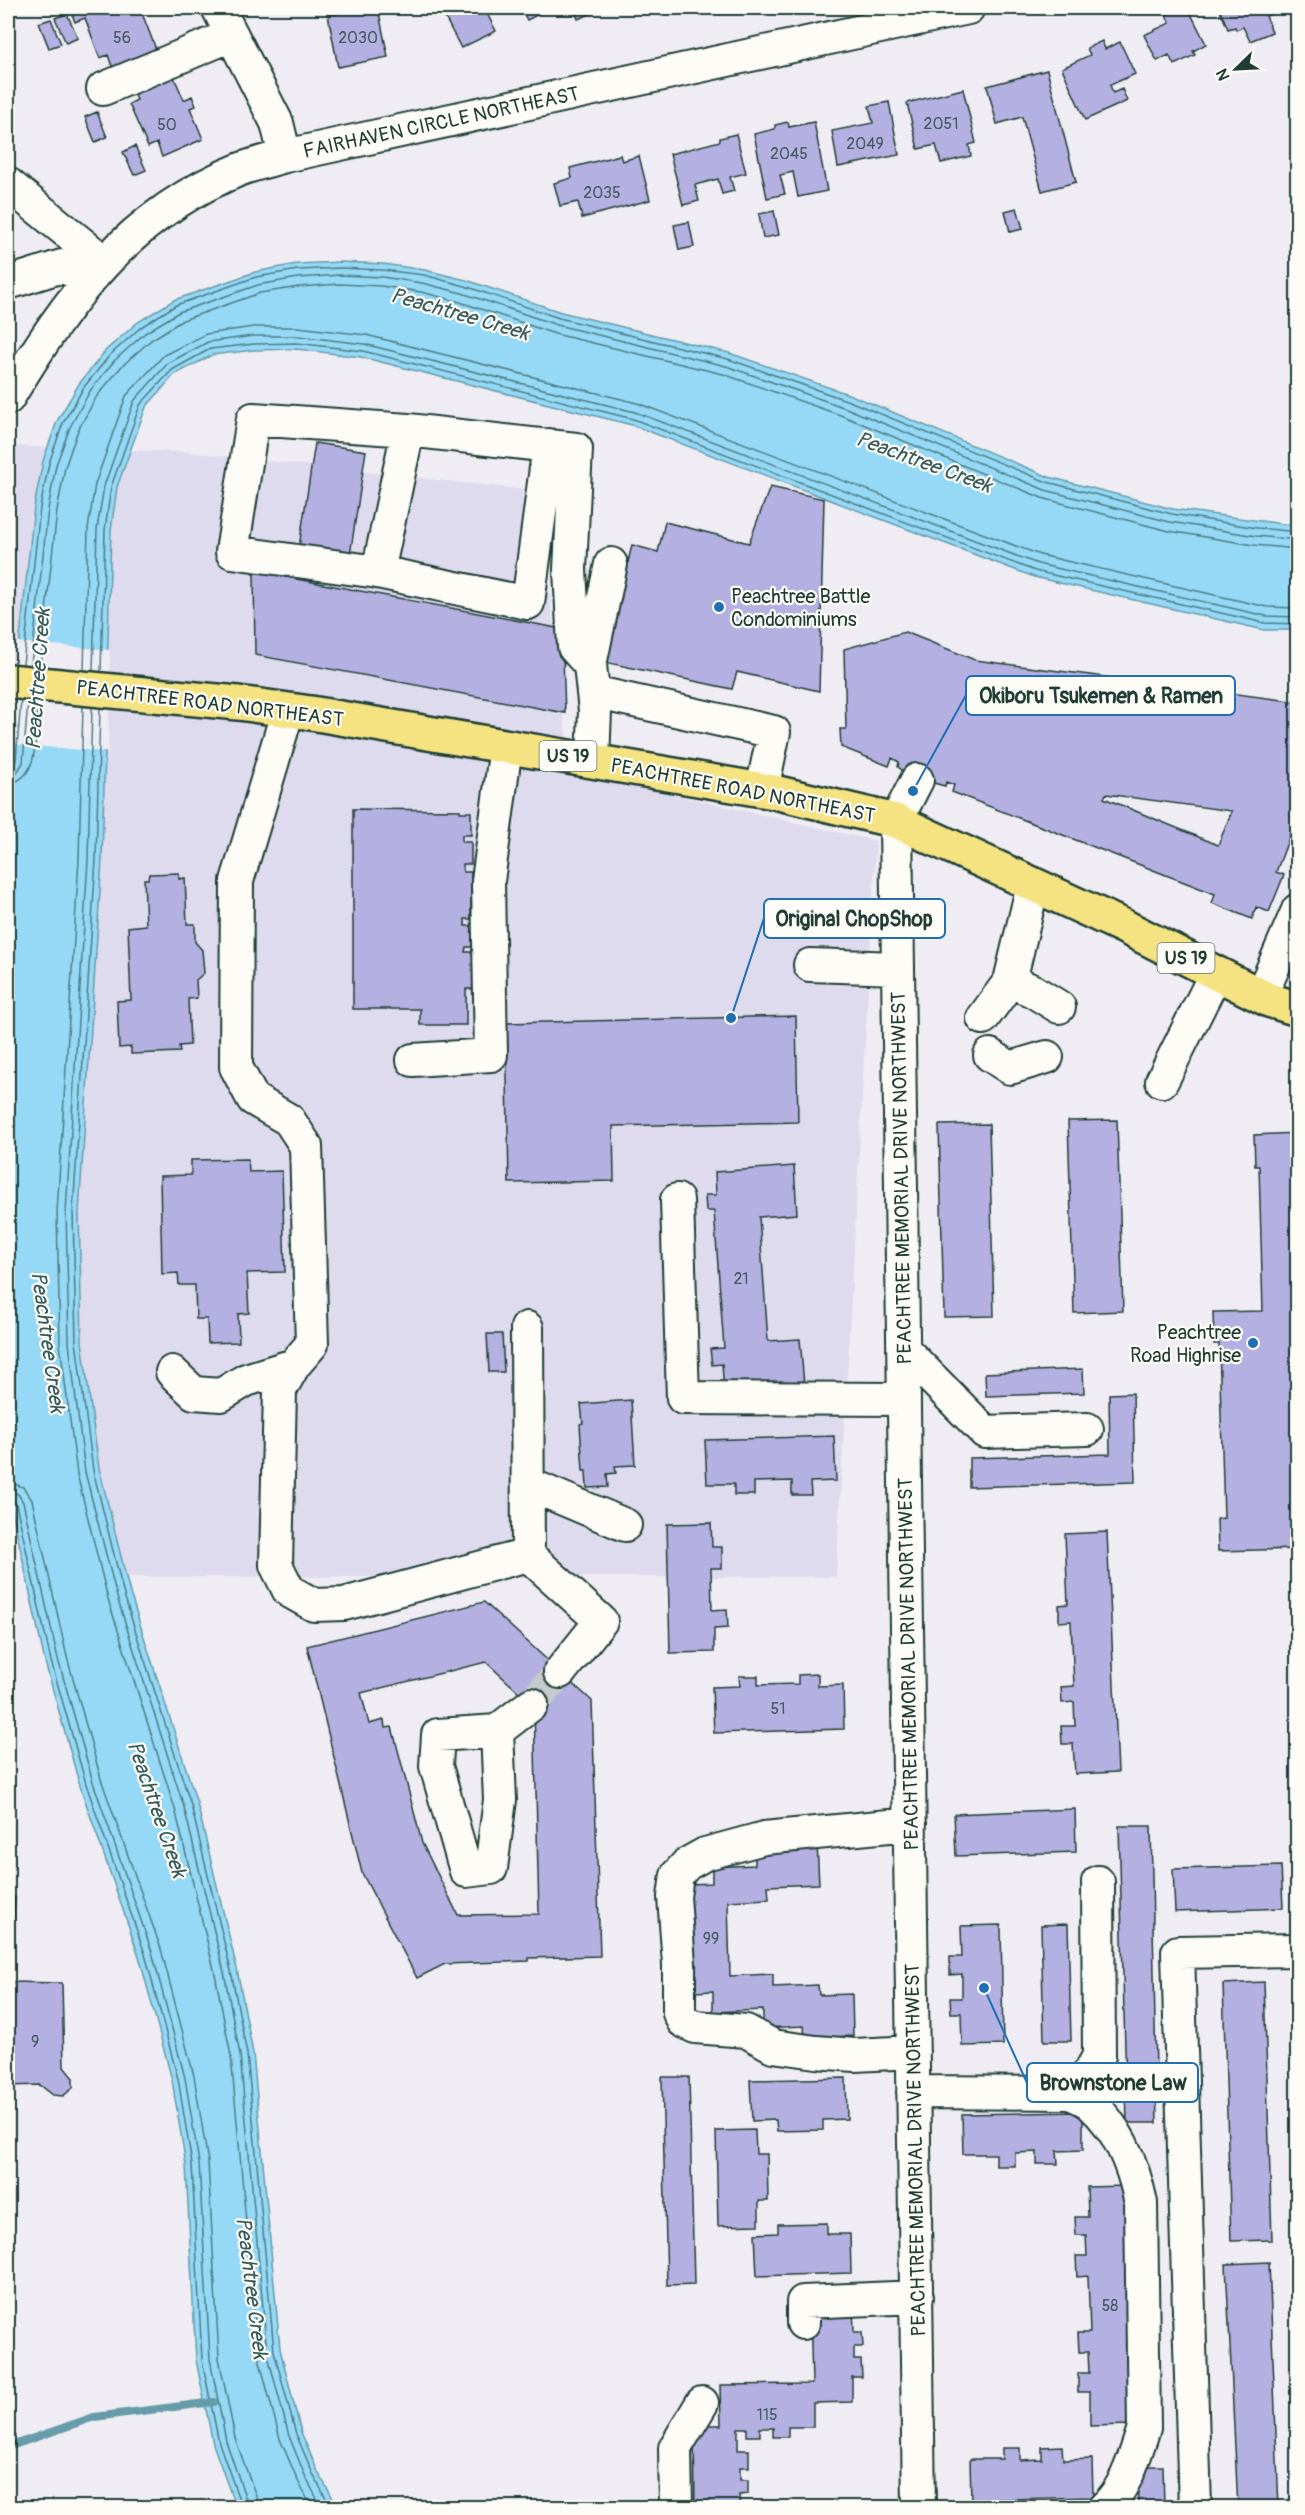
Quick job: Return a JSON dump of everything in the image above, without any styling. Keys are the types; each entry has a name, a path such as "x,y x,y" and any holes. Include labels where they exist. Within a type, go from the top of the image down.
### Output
{"highway":[{"name":"PEACHTREE ROAD NORTHEAST","path":"8,681 238,702 762,790 896,821 1123,926 1261,996 1298,1010"}],"street":[{"path":"218,8 277,123 285,156"},
{"name":"FAIRHAVEN CIRCLE NORTHEAST","path":"8,398 35,353 76,294 97,271 150,220 194,192 241,169 285,156 968,8"},
{"path":"103,89 232,35"},
{"path":"8,184 97,271"},
{"path":"8,282 62,266 97,271"},
{"path":"549,445 528,603 378,572 232,552 253,419 408,430 549,445 576,449 570,569 574,647 592,678 774,732 762,790"},
{"path":"378,572 408,430"},
{"path":"593,760 595,711 592,678 611,564"},
{"path":"288,710 237,880 236,1067 254,1099 289,1119 306,1146 312,1344 294,1365 280,1390 276,1565 289,1591 314,1605 344,1604 528,1555"},
{"path":"413,1060 491,1055 488,881 506,746"},
{"path":"896,821 917,780"},
{"name":"PEACHTREE MEMORIAL DRIVE NORTHWEST","path":"896,821 919,2508"},
{"path":"983,1018 1010,981 1033,885"},
{"path":"1261,996 1298,910"},
{"path":"810,965 898,968"},
{"path":"1162,1081 1216,973"},
{"path":"1010,981 1033,991 1059,1007"},
{"path":"990,1055 1010,1068 1047,1057"},
{"path":"677,1200 682,1398 904,1400"},
{"path":"527,1328 528,1555 601,1621 560,1672"},
{"path":"903,1349 985,1432 1087,1429"},
{"path":"172,1372 194,1393 221,1395 246,1380 294,1365"},
{"path":"528,1484 625,1525"},
{"path":"497,1731 532,1704"},
{"path":"910,1824 764,1839 705,1854 687,1864 677,1875 674,1897 679,1964 679,2013 683,2021 695,2027 746,2031 773,2046 816,2052 855,2055 913,2052"},
{"path":"1070,2093 1090,2072 1099,2056 1098,1882"},
{"path":"1196,2508 1178,1952 1298,1950"},
{"path":"913,2092 1070,2093 1089,2102 1109,2124 1126,2154 1141,2204 1144,2428 1135,2455 1115,2499 1104,2508"},
{"path":"803,2323 803,2302 917,2297"},
{"path":"676,2508 675,2448 702,2403"}],"shaded area":[{"path":"8,446 187,452 538,491 570,771 876,841 836,1577 55,1577 92,700 8,690"}],"water":[{"name":"Peachtree Creek","path":"340,262 383,264 425,270 466,280 561,312 729,353 851,395 1049,477 1173,509 1297,526 1297,630 1264,630 1034,577 632,425 361,357 297,349 254,350 212,355 174,375 146,407 117,487 111,530 102,860 79,1212 82,1341 99,1468 130,1593 197,1803 237,1969 253,2053 280,2349 301,2432 318,2472 338,2507 236,2508 213,2444 196,2360 186,2165 172,2080 139,1956 80,1786 45,1662 8,1492 8,803 16,675 34,507 43,461 57,421 79,384 106,350 138,322 174,300 255,272 297,264"}],"pier":[{"path":"17,642 110,650 108,752 8,744"}],"building":[{"path":"70,8 140,8 157,52 113,69 108,55 100,58 85,18 75,22"},
{"path":"378,8 388,57 338,67 328,15"},
{"path":"440,8 484,8 496,31 461,48"},
{"path":"513,8 551,8 527,20 522,11 517,14"},
{"path":"574,8 605,8 578,19"},
{"path":"1181,8 1188,8 1206,44 1193,51 1195,55 1174,65 1169,55 1157,61 1144,35 1170,23 1166,15"},
{"path":"1224,8 1285,8 1266,16 1272,32 1250,41 1243,27 1236,30 1235,27 1228,29 1220,10"},
{"path":"67,14 78,38 66,43 55,18"},
{"path":"51,19 61,44 49,48 39,23"},
{"path":"1102,41 1105,49 1120,42 1135,74 1110,85 1113,93 1122,89 1127,101 1085,120 1062,68 1090,55 1087,48"},
{"path":"170,68 184,100 192,96 196,106 190,108 203,139 162,157 157,143 148,147 129,104 137,100 130,85"},
{"path":"1047,70 1076,182 1042,191 1022,117 997,124 987,86"},
{"path":"963,89 976,143 969,145 971,156 941,163 936,145 918,149 907,103"},
{"path":"889,102 899,155 838,167 832,131 873,123 869,106"},
{"path":"97,112 107,137 95,142 85,117"},
{"path":"788,122 789,127 814,122 827,191 798,197 793,172 780,175 785,194 767,198 754,134 775,129 775,125"},
{"path":"736,134 746,173 730,177 734,191 722,194 718,179 695,185 699,201 683,205 670,154 720,141 720,138"},
{"path":"135,146 146,170 134,175 123,152"},
{"path":"620,155 622,161 639,156 650,200 582,218 578,202 560,206 554,183 572,178 570,168"},
{"path":"1017,208 1023,229 1010,232 1005,211"},
{"path":"774,211 779,235 763,238 759,214"},
{"path":"689,222 694,247 679,250 674,225"},
{"path":"315,443 366,451 350,555 299,547"},
{"name":"Peachtree Battle Condominiums","path":"770,487 824,499 819,691 737,672 732,689 604,662 632,545 658,552 665,522 749,543"},
{"path":"254,571 562,629 565,713 255,655"},
{"path":"905,632 975,660 1298,702 1298,824 1295,822 1276,872 1284,875 1269,912 1256,907 1252,919 1212,903 1215,894 952,792 954,785 946,782 945,786 911,777 898,767 899,762 892,758 889,766 841,747 840,729 846,729 844,649","holes":["1106,794 1232,811 1218,845 1104,798"]},
{"path":"353,809 471,812 471,835 462,835 462,842 471,842 471,864 463,864 463,872 471,872 471,919 465,919 465,926 472,926 472,947 466,947 465,952 473,952 473,989 466,989 466,1025 420,1025 420,1009 353,1009"},
{"path":"179,873 179,879 185,878 187,924 195,924 195,942 202,950 204,973 196,980 197,998 188,999 190,1045 179,1046 180,1052 131,1054 131,1047 119,1048 117,1001 131,1000 128,927 146,925 144,879 148,879 149,874"},
{"path":"796,1016 798,1122 613,1126 614,1181 509,1183 506,1023"},
{"path":"1117,1120 1123,1311 1074,1313 1068,1121"},
{"path":"989,1124 994,1316 944,1317 939,1125"},
{"name":"Peachtree Road Highrise","path":"1298,1133 1298,1342 1292,1342 1298,1549 1218,1551 1217,1519 1224,1518 1219,1344 1214,1344 1213,1312 1263,1311 1259,1166 1255,1166 1254,1135"},
{"path":"248,1159 249,1172 282,1171 285,1272 247,1273 249,1313 238,1314 239,1342 208,1343 207,1319 196,1319 195,1285 179,1285 178,1273 162,1274 160,1176 191,1175 191,1160"},
{"path":"794,1166 797,1214 759,1217 768,1341 800,1339 804,1385 724,1391 722,1364 712,1365 710,1349 724,1348 714,1211 706,1211 705,1195 716,1195 715,1172"},
{"path":"487,1334 502,1334 504,1372 489,1372"},
{"path":"1083,1369 1084,1393 986,1396 985,1373"},
{"path":"1133,1393 1135,1482 969,1487 969,1458 1110,1454 1109,1394"},
{"path":"631,1400 635,1465 615,1466 616,1473 607,1474 608,1487 587,1488 586,1471 583,1471 581,1404"},
{"path":"834,1436 836,1481 810,1482 811,1495 792,1495 792,1481 754,1482 754,1495 734,1495 734,1484 707,1484 705,1440"},
{"path":"711,1523 712,1547 722,1547 722,1568 711,1568 712,1610 727,1609 728,1628 714,1629 714,1652 670,1653 667,1524"},
{"path":"1107,1532 1118,1772 1075,1774 1073,1744 1062,1744 1061,1726 1075,1726 1074,1702 1062,1703 1061,1687 1074,1686 1071,1621 1059,1622 1059,1605 1068,1604 1065,1534"},
{"path":"484,1602 592,1701 600,1956 445,1964 417,1978 362,1873 307,1646","holes":["486,1662 534,1706 539,1914 458,1915 422,1843 392,1727 385,1728 384,1720 369,1724 361,1693"]},
{"path":"818,1674 818,1686 843,1685 844,1729 714,1733 712,1687 740,1686 739,1676 758,1676 758,1685 798,1684 798,1675"},
{"path":"1075,1809 1076,1852 956,1856 954,1814"},
{"path":"1119,1826 1151,1826 1157,2123 1127,2123"},
{"path":"817,1844 819,1884 768,1886 769,1899 728,1901 730,1976 773,1974 773,1987 818,1985 819,1995 852,1994 853,2036 805,2038 804,2026 763,2028 763,2010 713,2012 713,1991 694,1992 690,1884 712,1883 712,1867 755,1865 755,1846"},
{"path":"1281,1866 1283,1908 1175,1912 1173,1869"},
{"path":"8,1897 15,1897 11,1968 8,1967"},
{"path":"1068,1924 1071,2041 1044,2041 1041,1925"},
{"path":"1001,1925 1003,2045 962,2046 961,2013 951,2013 950,1998 962,1998 962,1974 950,1975 950,1957 962,1957 961,1926"},
{"path":"11,1982 62,1983 64,2067 73,2078 73,2088 63,2096 53,2095 40,2085 8,2086 8,2015 11,2015"},
{"path":"1264,1982 1272,2240 1231,2241 1223,1984"},
{"path":"662,2077 689,2077 694,2284 667,2285"},
{"path":"846,2078 847,2119 823,2120 823,2130 777,2131 776,2120 752,2121 750,2080"},
{"path":"1083,2112 1083,2150 1057,2151 1058,2164 1037,2164 1037,2152 1015,2153 1015,2166 996,2166 996,2154 963,2154 962,2114"},
{"path":"755,2130 756,2154 767,2154 768,2201 759,2201 759,2225 718,2226 716,2131"},
{"path":"1126,2186 1134,2425 1090,2426 1090,2392 1078,2392 1078,2373 1089,2373 1088,2352 1079,2352 1078,2333 1090,2333 1088,2276 1077,2277 1076,2256 1087,2256 1086,2235 1076,2235 1075,2217 1088,2217 1087,2187"},
{"path":"827,2223 827,2234 850,2234 851,2273 757,2276 755,2234 778,2233 778,2224"},
{"path":"1269,2262 1279,2508 1238,2508 1226,2264"},
{"path":"853,2305 854,2332 862,2332 863,2347 854,2347 854,2360 861,2360 862,2377 852,2377 852,2402 813,2403 813,2427 788,2427 788,2437 773,2437 773,2428 760,2428 760,2436 747,2436 747,2428 738,2428 738,2450 749,2450 749,2467 740,2467 740,2480 748,2480 748,2494 739,2495 740,2508 695,2508 694,2425 721,2425 720,2385 812,2384 810,2306"},
{"path":"1062,2446 1063,2460 1092,2459 1093,2497 971,2500 970,2459 1002,2459 1002,2448 1020,2448 1020,2460 1042,2459 1042,2447"},
{"path":"1137,2466 1163,2466 1164,2508 1138,2508"}],"waterway":[{"path":"8,2447 94,2417 214,2402"}],"tunnel":[{"path":"532,1704 560,1672"}],"place":[{"name":"Peachtree Battle Condominiums","path":"719,607"},
{"name":"Okiboru Tsukemen & Ramen","path":"913,791"},
{"name":"Original ChopShop","path":"731,1018"},
{"name":"Peachtree Road Highrise","path":"1253,1343"},
{"name":"Brownstone Law","path":"984,1988"}]}
